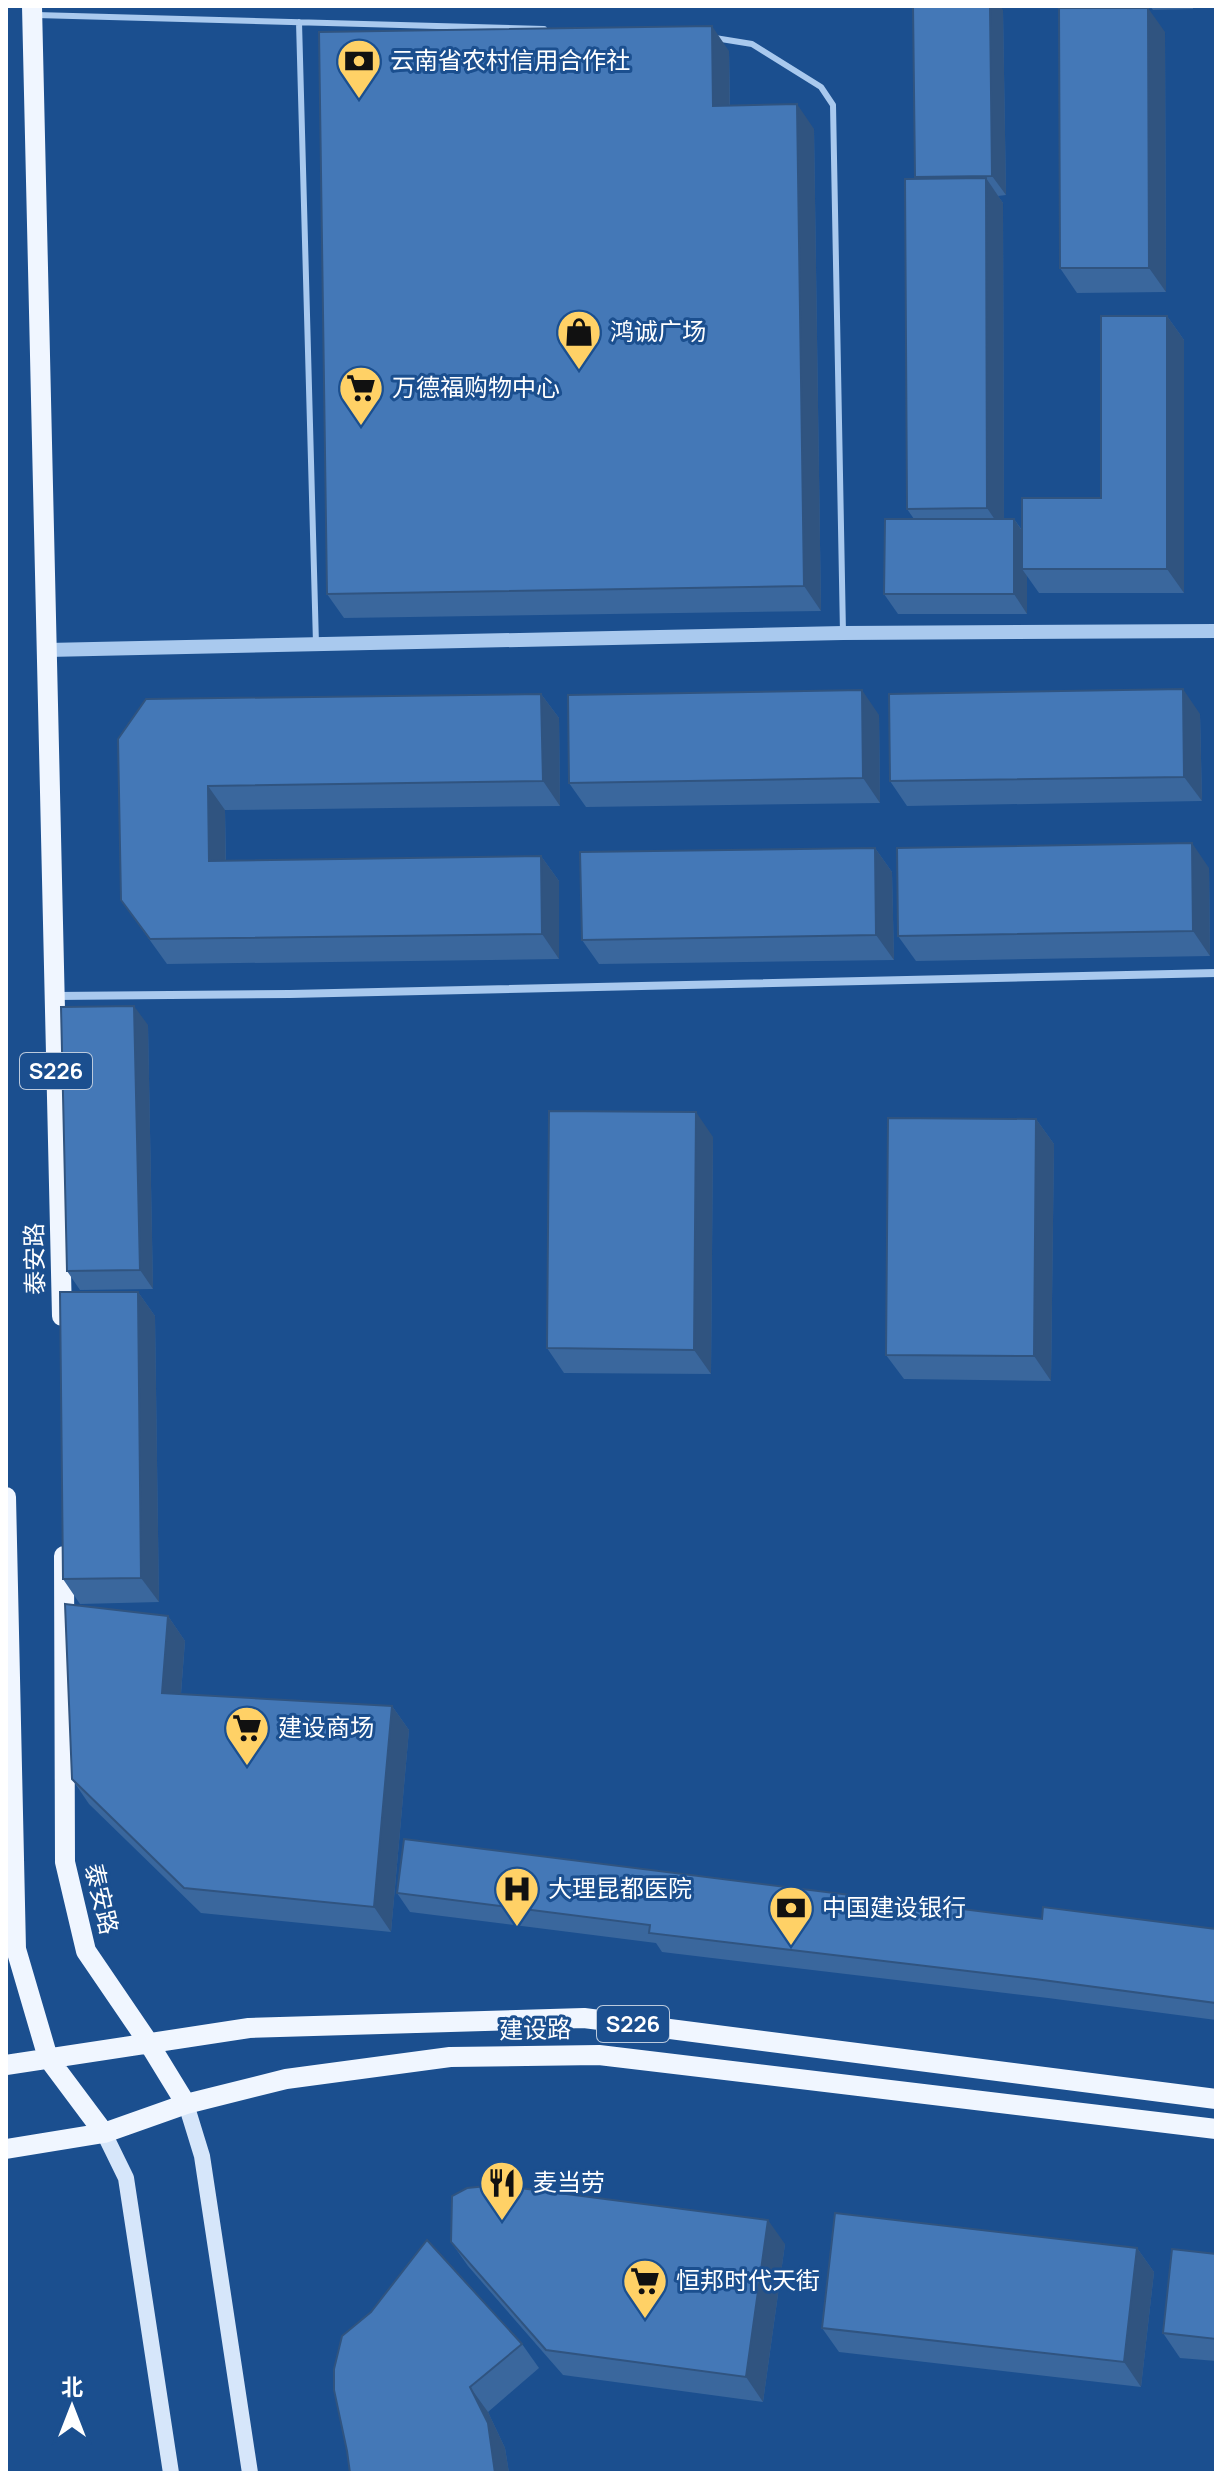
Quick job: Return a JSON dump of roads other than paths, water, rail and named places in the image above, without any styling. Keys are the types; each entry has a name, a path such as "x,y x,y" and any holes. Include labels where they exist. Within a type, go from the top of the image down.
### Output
{"main road":[{"name":"泰安路","path":"32,10 63,1336"},
{"path":"6,1497 16,1949 48,2058 104,2133 126,2178 171,2473"},
{"name":"泰安路","path":"64,1543 65,1862 86,1951 186,2104 202,2156 250,2473"},
{"name":"建设路","path":"6,2065 249,2028 584,2018 1216,2099"},
{"name":"建设路","path":"6,2149 104,2133 186,2104 286,2079 450,2057 599,2055 1216,2129"}],"street":[{"path":"47,650 843,633 1216,631"},
{"path":"55,996 290,994 1216,973"}],"lane":[{"path":"32,10 546,29"},
{"path":"299,22 316,644"},
{"path":"704,36 752,44 821,87 833,105 843,633"}],"place":[{"name":"云南省农村信用合作社","path":"359,100"},
{"name":"鸿诚广场","path":"579,371"},
{"name":"万德福购物中心","path":"361,427"},
{"name":"建设商场","path":"247,1767"},
{"name":"大理昆都医院","path":"517,1928"},
{"name":"中国建设银行","path":"791,1947"},
{"name":"麦当劳","path":"502,2222"},
{"name":"恒邦时代天街","path":"645,2320"}]}
